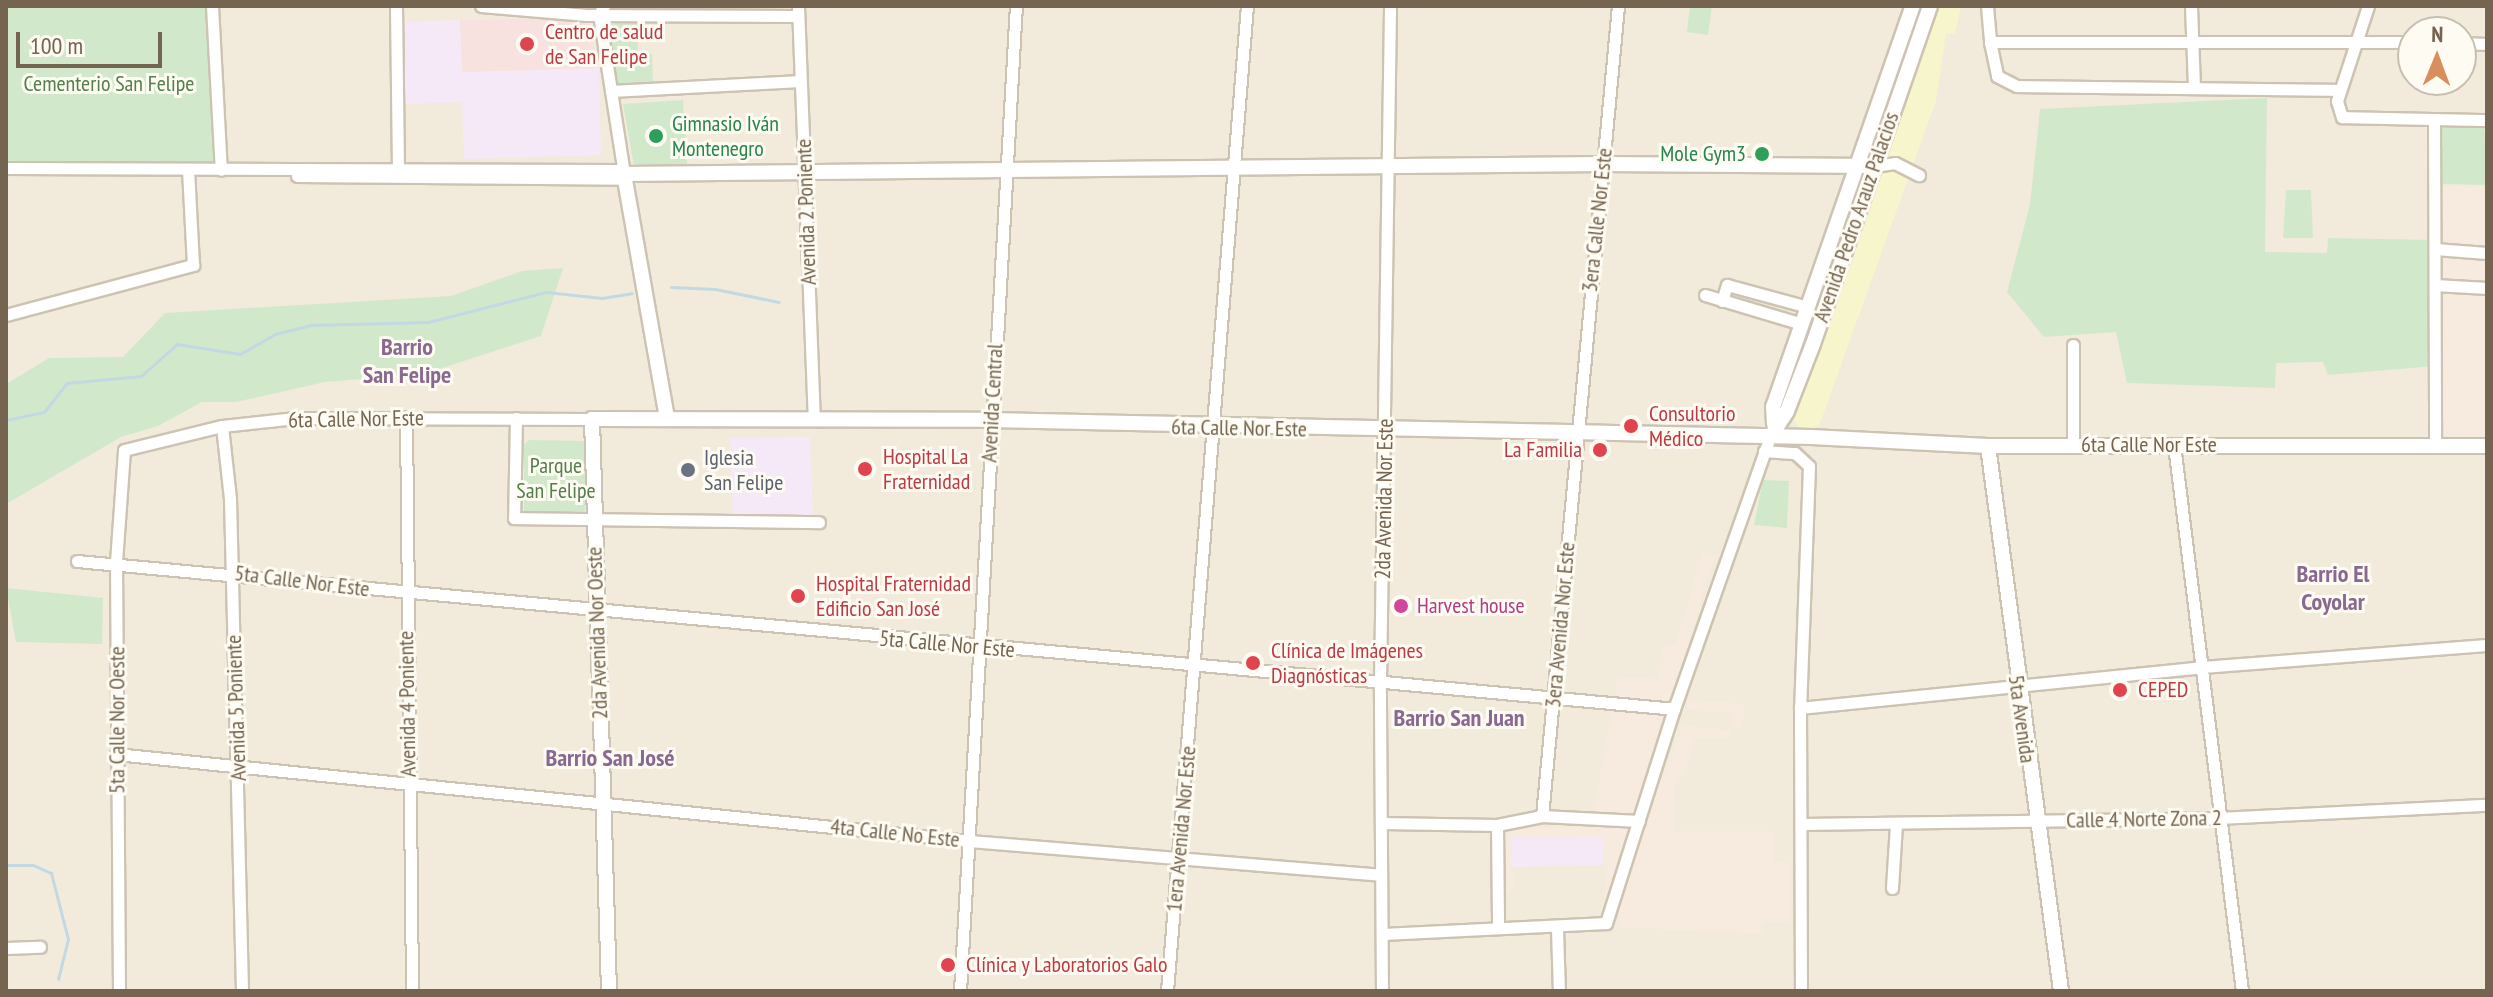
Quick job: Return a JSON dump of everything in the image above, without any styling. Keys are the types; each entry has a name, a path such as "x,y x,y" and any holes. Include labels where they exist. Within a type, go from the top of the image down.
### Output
{"street":[{"path":"212,6 221,170"},
{"path":"396,6 398,173"},
{"path":"481,6 798,11"},
{"name":"Avenida Central","path":"960,991 981,646 990,420 1016,6"},
{"path":"1194,666 1247,6"},
{"name":"2da Avenida Nor Este","path":"1382,991 1380,683 1390,6"},
{"name":"3era Calle Nor Este","path":"1577,433 1618,6"},
{"name":"Avenida Pedro Arauz Palacios","path":"1774,424 1787,411 1813,344 1874,166 1913,6"},
{"name":"Avenida Pedro Arauz Palacios","path":"1767,445 1774,424 1773,407 1856,165 1930,6"},
{"path":"1987,6 1997,76 2017,86 2340,90"},
{"path":"2191,6 2194,88"},
{"path":"2368,6 2336,107 2342,117 2487,120"},
{"path":"602,10 624,175 667,418"},
{"name":"Avenida 2 Poniente","path":"798,11 814,418"},
{"path":"1990,42 2397,42"},
{"path":"611,91 800,81"},
{"path":"2434,121 2435,447"},
{"path":"6,168 624,175 1603,164 1874,166 1895,163 1919,175"},
{"path":"6,315 193,265 188,170"},
{"path":"2435,249 2487,253"},
{"path":"1824,261 1840,267"},
{"path":"1722,301 1727,285 1808,307"},
{"path":"2435,285 2487,288"},
{"path":"1705,295 1800,331 1813,344"},
{"path":"2073,345 2073,445"},
{"name":"6ta Calle Nor Este","path":"124,450 222,426 296,418 406,417 990,420 1213,429 1577,433 1767,445 1811,437 1988,446 2487,446"},
{"name":"Avenida 4 Poniente","path":"406,417 412,991"},
{"path":"516,418 514,518 819,522"},
{"name":"2da Avenida Nor Oeste","path":"592,419 609,991"},
{"name":"6ta Calle Nor Este","path":"1774,424 1811,437"},
{"name":"Avenida 5 Poniente","path":"222,426 232,571 242,991"},
{"name":"3era Avenida Nor Este","path":"1542,816 1577,433"},
{"path":"1383,934 1498,928 1557,929 1606,923 1674,709 1767,445 1805,457 1809,466 1800,708 1801,991"},
{"path":"2174,445 2218,818 2242,991"},
{"name":"5ta Avenida","path":"1988,446 2018,689 2061,991"},
{"name":"5ta Calle Nor Oeste","path":"119,991 116,562 124,450"},
{"name":"5ta Calle Nor Este","path":"77,561 232,571 406,595 1674,709"},
{"path":"1800,708 2018,689 2201,667 2487,645"},
{"name":"1era Avenida Nor Este","path":"1167,991 1194,666"},
{"name":"4ta Calle No Este","path":"116,754 969,841 1180,861 1381,875"},
{"name":"Calle 4 Norte Zona 2","path":"1802,824 2218,818 2487,805"},
{"path":"1383,823 1497,825 1542,816 1639,821"},
{"path":"1892,888 1896,824"},
{"path":"1497,825 1498,928"},
{"path":"1557,929 1559,991"},
{"path":"6,948 40,947"}],"shaded area":[{"path":"6,6 2487,6 2487,991 6,991"},
{"name":"Centro de salud de San Felipe","path":"588,18 599,68 462,72 460,20"},
{"path":"460,20 462,72 599,68 601,155 464,159 462,102 404,104 402,22"},
{"path":"2437,187 2487,187 2487,443 2438,444"},
{"path":"810,437 813,518 733,518 730,438"},
{"path":"2001,451 2152,451 2153,456 2003,454 1998,471 1997,455"},
{"path":"1802,464 1811,465 1807,624 1795,625"},
{"path":"1703,552 1715,555 1671,700 1615,699 1617,677 1658,679 1663,646 1676,643"},
{"path":"1688,700 1745,704 1742,730 1732,726 1733,713 1687,710"},
{"path":"1611,711 1660,712 1665,720 1636,811 1593,818"},
{"path":"1683,726 1730,730 1730,739 1694,737 1686,772 1675,785 1674,831 1774,831 1774,861 1790,863 1789,922 1763,922 1763,934 1619,927 1619,902 1641,831"},
{"path":"1637,826 1606,918 1604,837 1513,838 1513,890 1503,890 1502,837 1514,828"},
{"path":"1604,837 1603,865 1512,867 1512,838"}],"green space":[{"name":"Cementerio San Felipe","path":"6,6 208,6 216,164 6,162"},
{"path":"1690,6 1712,6 1708,35 1687,32"},
{"path":"637,23 638,53 652,54 653,86 625,88 615,83 610,24"},
{"path":"2267,98 2265,252 2327,253 2328,238 2435,240 2435,366 2328,375 2323,362 2276,363 2275,388 2127,383 2116,332 2044,337 2007,292 2030,204 2040,109"},
{"name":"Gimnasio Iván Montenegro","path":"683,100 687,164 634,166 623,104"},
{"path":"2434,121 2484,122 2487,185 2435,184"},
{"path":"2286,190 2311,190 2313,238 2283,238"},
{"path":"563,268 541,336 424,374 325,382 236,402 202,402 158,426 121,437 6,504 6,384 49,358 123,357 165,313 451,296 522,271"},
{"name":"Parque San Felipe","path":"529,440 585,441 585,515 524,512 524,444"},
{"path":"1763,480 1789,481 1787,528 1754,525"},
{"path":"6,588 103,598 102,644 16,642"}],"sand":[{"path":"1930,6 1961,6 1955,33 1946,34 1936,101 1819,426 1800,429 1787,411"}],"waterway":[{"path":"671,287 715,289 779,302"},
{"path":"6,420 44,412 67,383 141,376 177,344 240,354 275,334 310,325 428,322 546,292 602,298 632,293"},
{"path":"1796,444 1817,444"},
{"path":"6,865 33,865 51,873 68,939 58,979"}],"place":[{"name":"Centro de salud de San Felipe","path":"527,44"},
{"name":"Gimnasio Iván Montenegro","path":"656,136"},
{"name":"Mole Gym3","path":"1762,154"},
{"name":"Consultorio Médico","path":"1631,426"},
{"name":"La Familia","path":"1600,450"},
{"name":"Hospital La Fraternidad","path":"865,469"},
{"name":"Iglesia San Felipe","path":"688,470"},
{"name":"Hospital Fraternidad Edificio San José","path":"798,596"},
{"name":"Harvest house","path":"1401,606"},
{"name":"Clínica de Imágenes Diagnósticas","path":"1253,663"},
{"name":"CEPED","path":"2120,690"},
{"name":"Clínica y Laboratorios Galo","path":"948,965"}],"district":[{"name":"Barrio San Felipe","path":"407,361"},
{"name":"Barrio El Coyolar","path":"2333,588"},
{"name":"Barrio San Juan","path":"1459,718"},
{"name":"Barrio San José","path":"610,758"}]}
